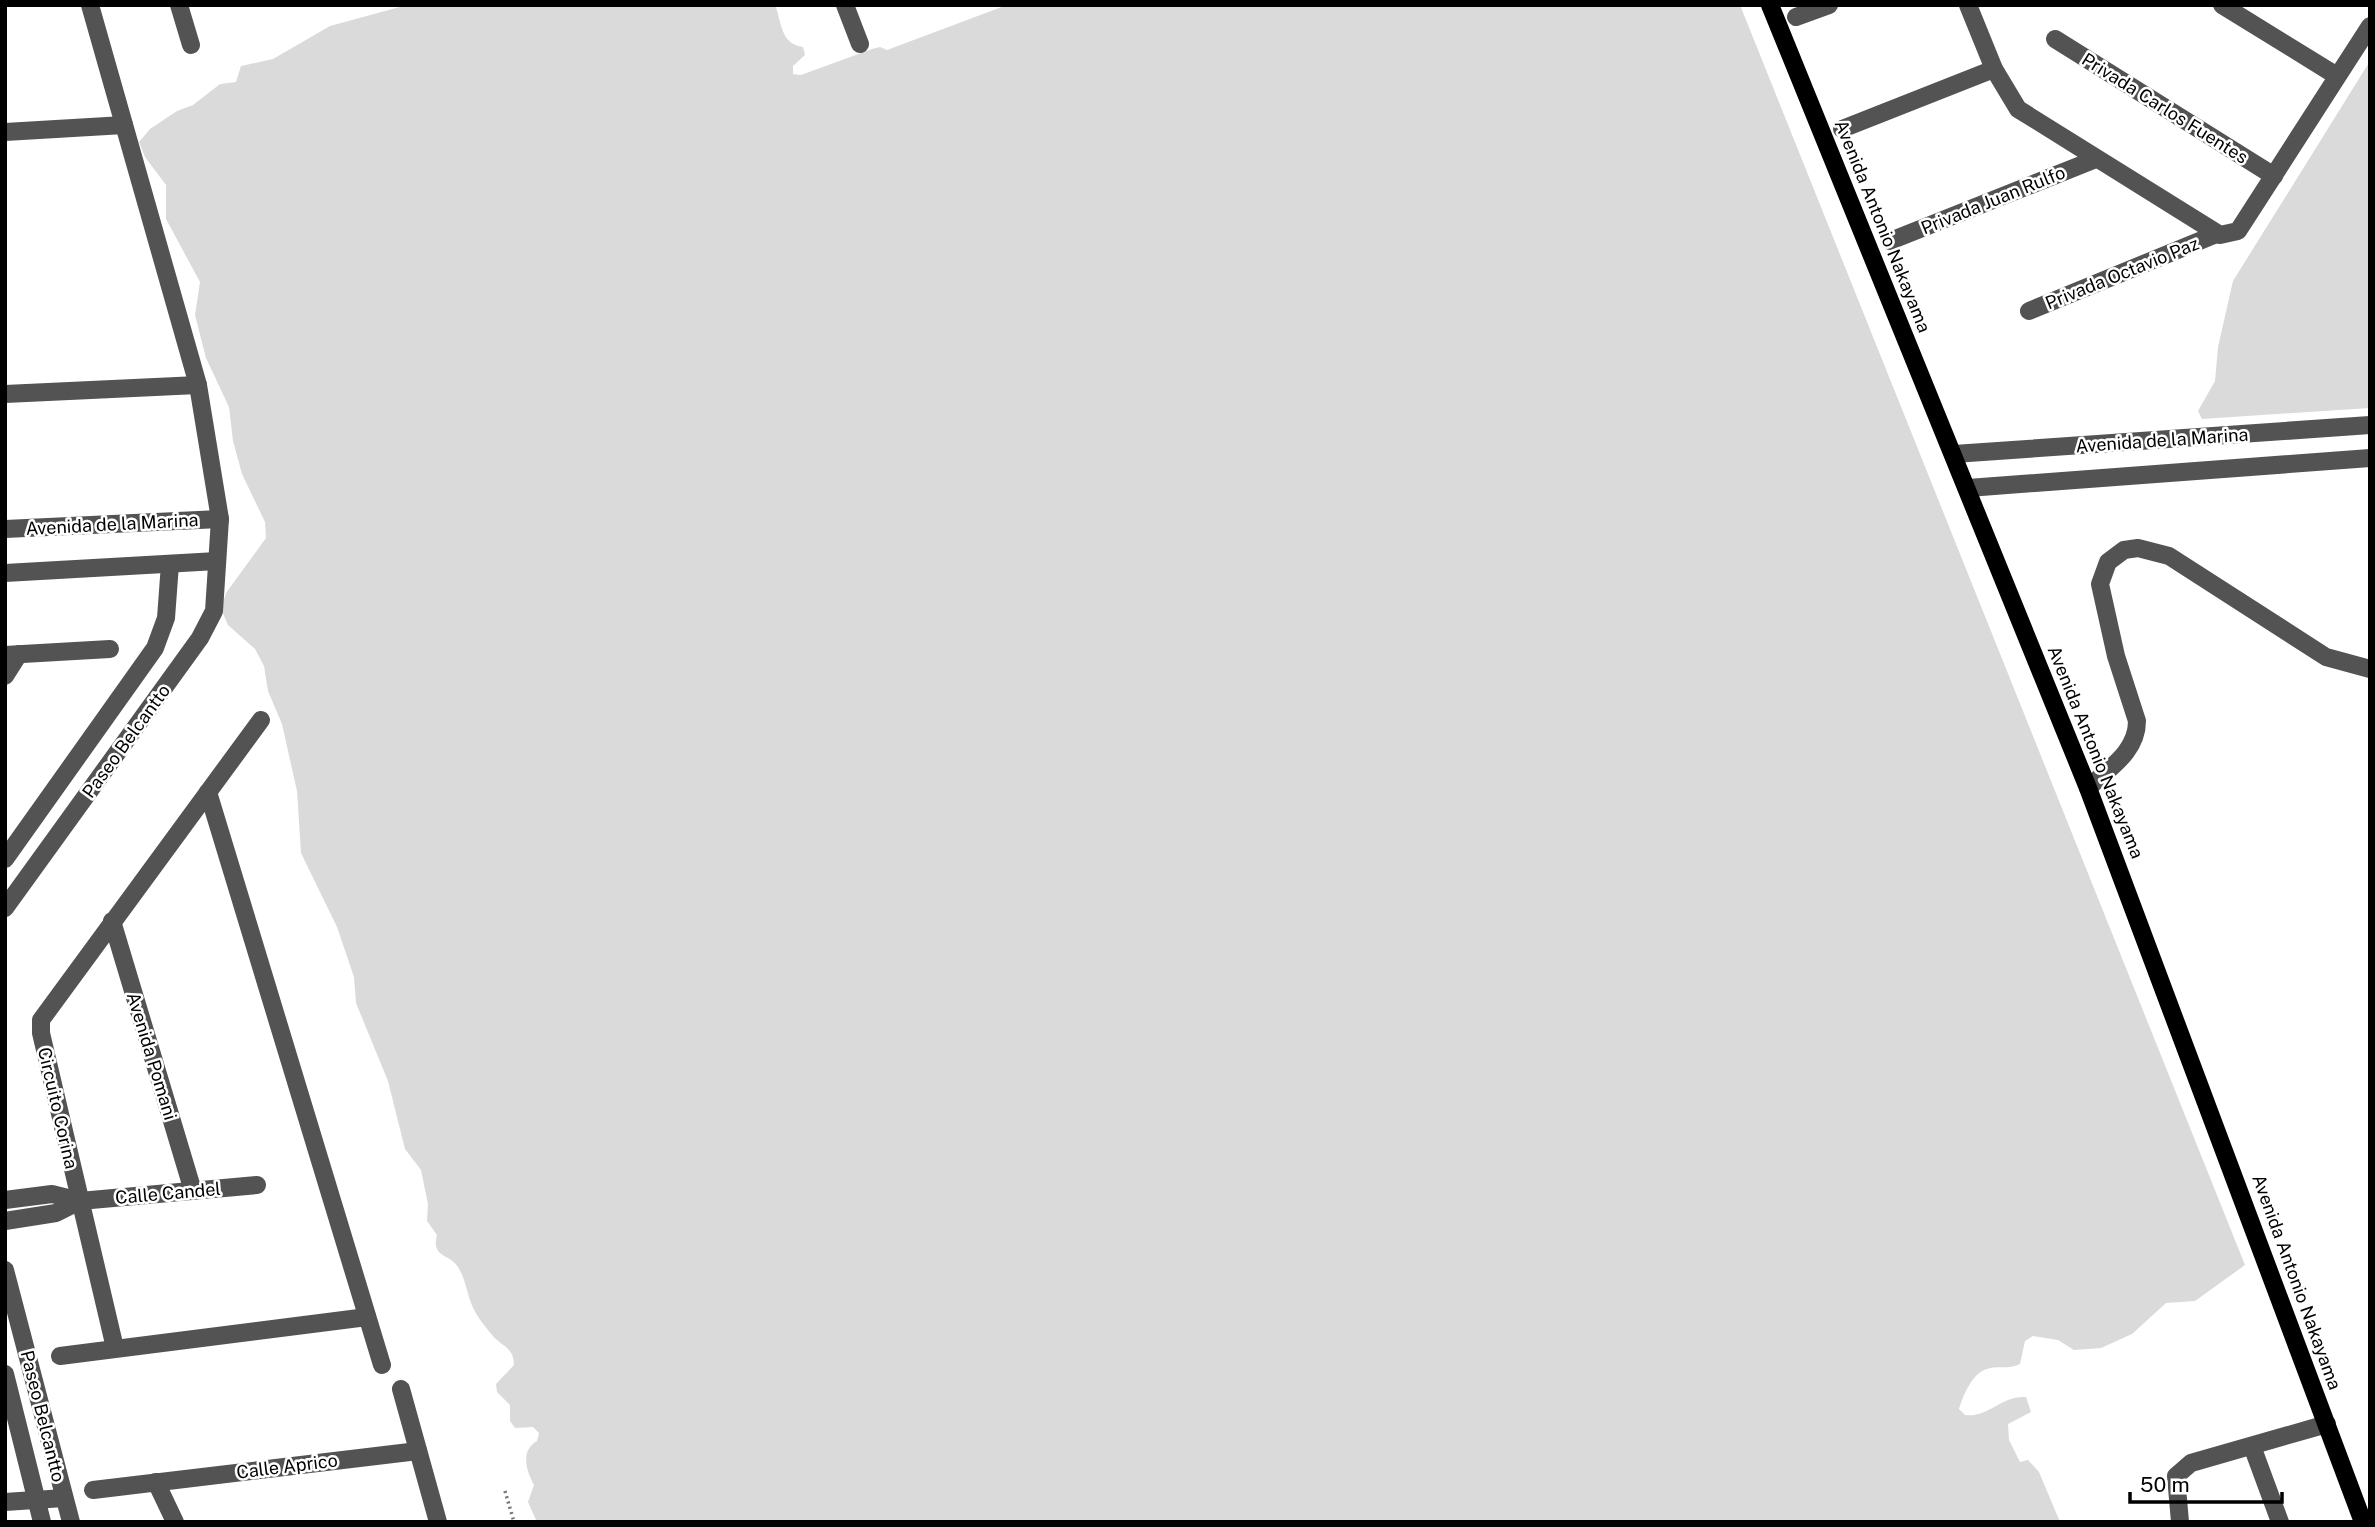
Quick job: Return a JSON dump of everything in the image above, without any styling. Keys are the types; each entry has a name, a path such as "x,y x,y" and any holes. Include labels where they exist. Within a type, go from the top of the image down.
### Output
{"main road":[{"name":"Avenida Antonio Nakayama","path":"1770,5 2088,788 2363,1522"}],"street":[{"name":"Paseo Belcantto","path":"5,908 200,638 214,611 219,519 198,385 90,5"},
{"path":"178,5 191,45"},
{"path":"845,5 860,44"},
{"path":"1796,17 1829,5"},
{"path":"1968,5 1994,69 2018,109 2214,235"},
{"path":"2222,5 2337,76"},
{"path":"2274,176 2370,26"},
{"name":"Privada Carlos Fuentes","path":"2055,39 2274,176"},
{"path":"1842,129 1994,69"},
{"path":"5,132 124,125"},
{"name":"Privada Juan Rulfo","path":"1891,241 2096,159"},
{"name":"Privada Octavio Paz","path":"2029,312 2214,235 2226,236 2238,231 2274,176"},
{"path":"5,394 198,385"},
{"name":"Avenida de la Marina","path":"1954,454 2370,425"},
{"name":"Avenida de la Marina","path":"1968,488 2370,458"},
{"name":"Avenida de la Marina","path":"5,529 219,519"},
{"path":"2088,788 2130,749 2137,732 2137,721 2107,624 2100,584 2108,562 2124,550 2138,548 2169,556 2326,657 2370,669"},
{"path":"5,573 217,561"},
{"name":"Paseo Belcantto","path":"5,859 155,648 166,618 170,564"},
{"path":"155,648 182,663"},
{"path":"5,676 12,655 110,649"},
{"name":"Circuito Corina","path":"115,1348 41,1033 41,1020 261,720"},
{"path":"208,792 382,1365"},
{"name":"Avenida Pomani","path":"112,921 193,1191"},
{"name":"Calle Candel","path":"5,1200 52,1194 80,1201 257,1185"},
{"name":"Calle Candel","path":"6,1217 56,1213 80,1201"},
{"name":"Paseo Belcantto","path":"5,1270 71,1521"},
{"path":"60,1356 367,1317"},
{"name":"Paseo Belcantto","path":"5,1374 42,1522"},
{"path":"401,1389 438,1522"},
{"path":"2180,1522 2176,1485 2182,1469 2191,1463 2327,1424"},
{"path":"2252,1446 2280,1522"},
{"name":"Calle Aprico","path":"93,1490 418,1451"},
{"path":"156,1482 174,1522"},
{"path":"5,1502 64,1498"},
{"path":"42,1522 71,1521"}],"path":[{"path":"505,1491 514,1522"}],"shaded area":[{"path":"407,5 775,5 786,37 795,45 803,47 805,55 793,66 793,74 801,75 872,49 880,47 887,50 1007,5 1740,5 2245,1265 2195,1301 2166,1303 2132,1334 2101,1348 2074,1350 2058,1340 2033,1336 2025,1341 2020,1364 1987,1369 1973,1380 1959,1409 1965,1415 1981,1413 2010,1399 2026,1397 2031,1412 2008,1424 2009,1440 2020,1462 2028,1460 2039,1472 2060,1522 537,1522 528,1502 534,1485 526,1455 537,1441 539,1433 533,1427 515,1428 510,1421 510,1405 497,1392 496,1384 514,1365 514,1359 478,1316 458,1267 436,1248 437,1235 427,1221 428,1204 421,1170 405,1149 388,1081 356,1003 354,977 337,927 301,853 297,791 282,724 268,691 264,666 255,649 228,625 221,609 226,593 266,538 265,522 242,474 233,441 229,407 206,358 195,315 200,282 166,219 166,185 145,157 139,142 150,129 177,111 193,105 220,84 236,82 241,66 273,59 330,26"},
{"path":"2370,61 2370,408 2202,419 2198,411 2215,381 2218,347 2233,281"}]}
